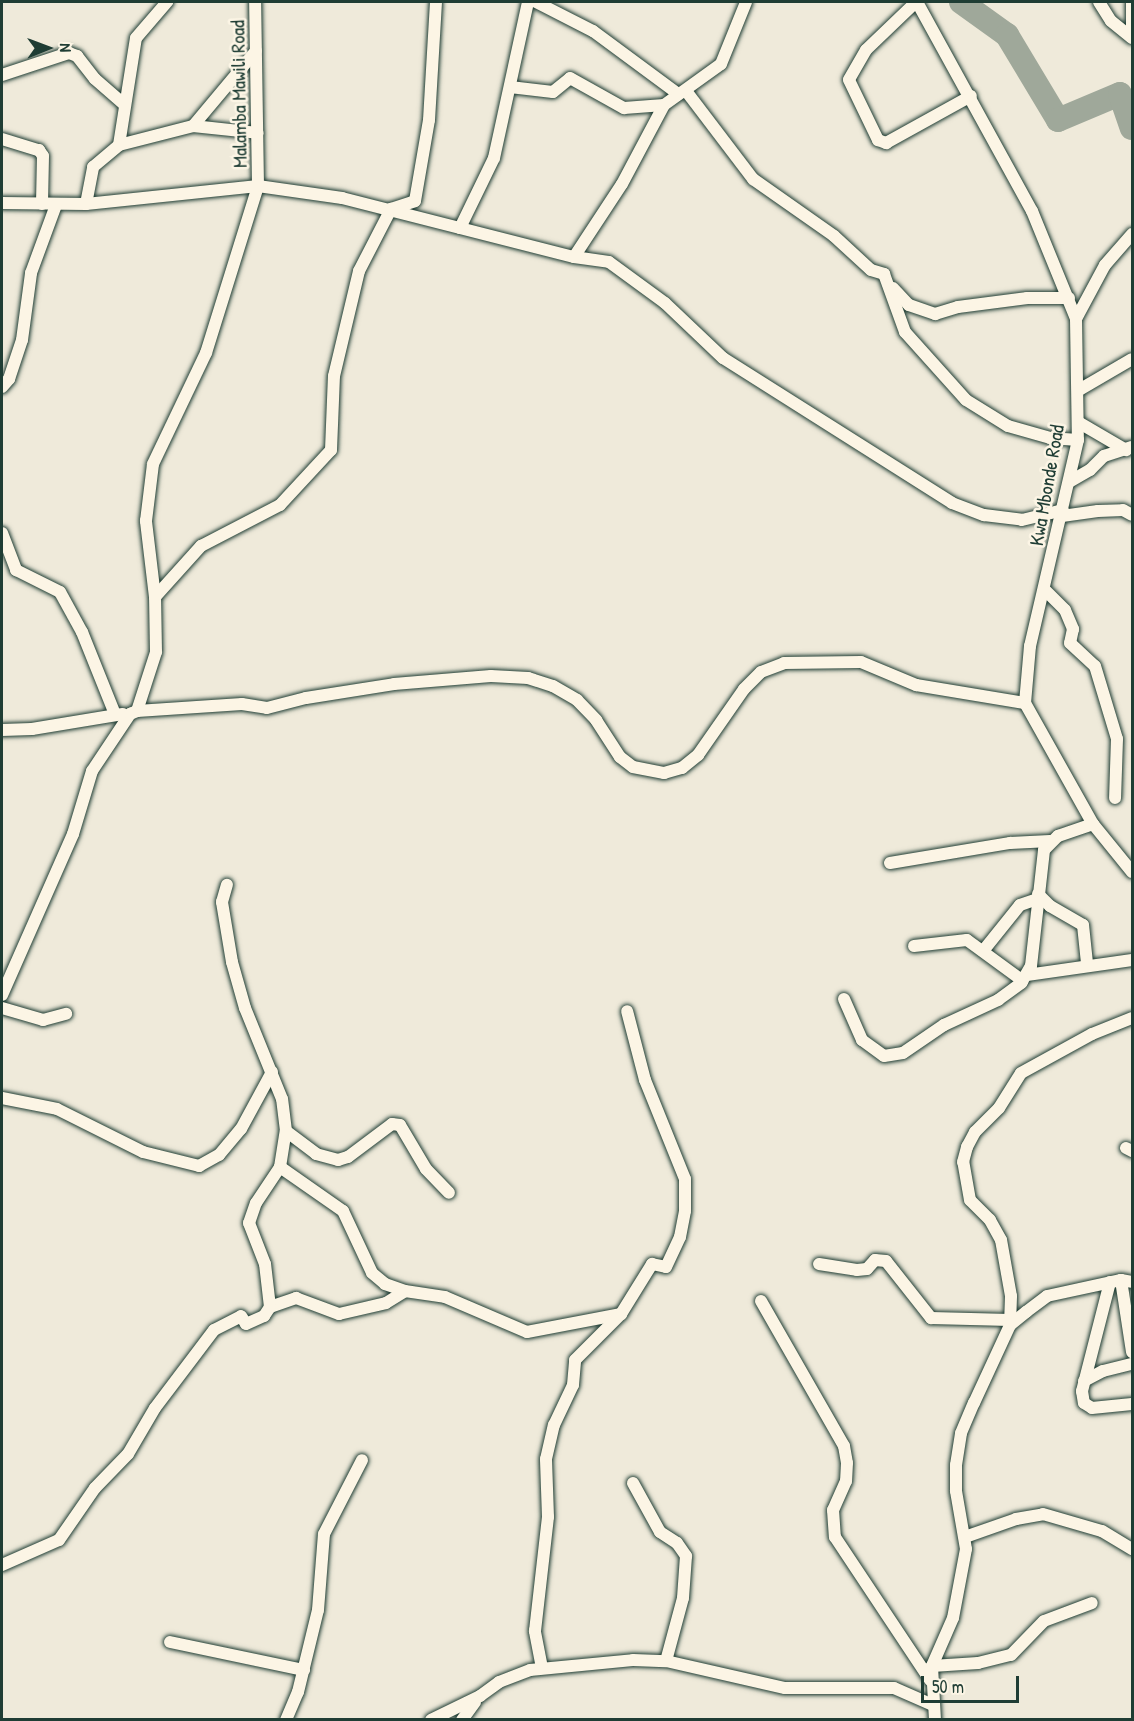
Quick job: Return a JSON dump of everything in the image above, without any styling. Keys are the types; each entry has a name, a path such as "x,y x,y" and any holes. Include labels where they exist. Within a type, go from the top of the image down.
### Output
{"street":[{"path":"118,145 136,38 167,2"},
{"name":"Malamba Mawili Road","path":"2,995 73,834 92,771 134,712 156,652 155,597 146,521 153,464 197,377 258,186 255,2"},
{"path":"155,597 201,546 280,505 331,450 334,376 359,271 391,209 415,201 429,120 436,2"},
{"path":"460,228 494,158 528,2"},
{"path":"574,257 622,184 664,105 721,64 746,2"},
{"path":"916,2 866,50 849,80 878,140 886,143 971,96"},
{"name":"Kwa Mbonde Road","path":"916,2 971,96 1032,211 1076,319 1079,390 1078,440 1063,513 1030,646 1025,703"},
{"path":"1099,2 1111,21 1132,34"},
{"path":"1132,2 1132,34"},
{"path":"544,3 593,31 682,92 753,178 834,236 871,270 884,274 905,332 966,400 1008,426 1050,438 1078,440"},
{"path":"193,126 256,51"},
{"path":"2,75 69,54 77,56 95,79 124,104"},
{"path":"510,87 553,92 570,78 624,108 664,105"},
{"path":"86,204 93,167 118,145 193,126 258,133"},
{"path":"2,139 39,150 43,156 42,204"},
{"path":"2,203 86,204 258,186 391,209 574,257 609,262 665,303 723,358 952,503 984,515 1022,520 1063,513 1098,511 1123,510 1132,515"},
{"path":"2,387 9,379 22,340 31,273 56,205"},
{"path":"1076,319 1105,265 1132,234"},
{"path":"889,283 909,305 935,314 958,307 1027,298 1069,298"},
{"path":"1079,390 1132,359"},
{"path":"1078,422 1129,448"},
{"path":"1069,482 1090,470 1104,456 1129,448"},
{"path":"2,533 16,570 60,592 81,632 115,714"},
{"path":"1045,590 1065,610 1073,629 1070,643 1095,666 1117,740 1115,798"},
{"path":"2,730 32,729 134,712 242,704 267,708 394,684 491,676 528,678 553,686 577,700 620,757 633,767 664,773 682,768 698,755 744,689 761,672 784,663 861,662 916,685 1025,703 1093,824 1132,872"},
{"path":"890,863 1010,843 1050,841 1093,824"},
{"path":"1025,978 1038,897 1041,859 1050,841"},
{"path":"2,1565 59,1540 95,1488 128,1454 155,1408 214,1330 241,1316 246,1324 264,1316 270,1306 265,1264 249,1223 256,1203 280,1167 286,1131 282,1099 245,1008 232,962 222,902 227,885"},
{"path":"984,951 1020,905 1038,897"},
{"path":"1038,897 1083,925 1087,964"},
{"path":"914,946 967,940 1025,978"},
{"path":"844,999 868,1048 894,1056 944,1025 998,1000 1025,978 1087,964 1132,960"},
{"path":"2,1008 43,1020 66,1014"},
{"path":"542,1668 535,1632 548,1517 546,1459 554,1425 573,1385 575,1360 621,1314 652,1264 666,1267 680,1237 684,1211 685,1179 645,1080 627,1011"},
{"path":"935,1719 930,1680 932,1666 953,1618 962,1580 965,1537 956,1491 961,1433 1010,1323 1011,1296 1001,1240 990,1220 970,1200 963,1161 975,1132 999,1108 1021,1073 1092,1034 1132,1018"},
{"path":"2,1098 57,1109 143,1152 199,1166 219,1155 241,1129 272,1072"},
{"path":"286,1131 316,1154 338,1160 348,1157 392,1124 400,1125 426,1169 449,1193"},
{"path":"280,1167 342,1211 372,1273 385,1284 405,1292 445,1298 527,1332 621,1314"},
{"path":"819,1264 857,1270 867,1269 875,1260 886,1261 931,1318 1010,1323 1047,1296 1121,1281"},
{"path":"1121,1281 1132,1352"},
{"path":"1121,1281 1084,1382 1084,1403 1092,1408 1132,1404"},
{"path":"270,1306 296,1298 339,1314 386,1303 405,1292"},
{"path":"761,1301 844,1446 848,1464 846,1481 833,1510 835,1537 930,1680"},
{"path":"1084,1382 1102,1371 1132,1364"},
{"path":"286,1719 304,1670 318,1610 324,1534 362,1460"},
{"path":"633,1483 660,1532 677,1543 686,1556 683,1598 666,1661"},
{"path":"965,1537 1043,1514 1102,1531 1132,1549"},
{"path":"932,1666 978,1663 1011,1654 1044,1621 1092,1603"},
{"path":"170,1642 304,1670"},
{"path":"431,1719 480,1696 499,1682 542,1668 603,1661 666,1661 785,1688 894,1688 933,1705"},
{"path":"462,1719 480,1696"}],"waterway":[{"path":"961,2 1007,35 1058,120 1120,94 1132,128"}]}
